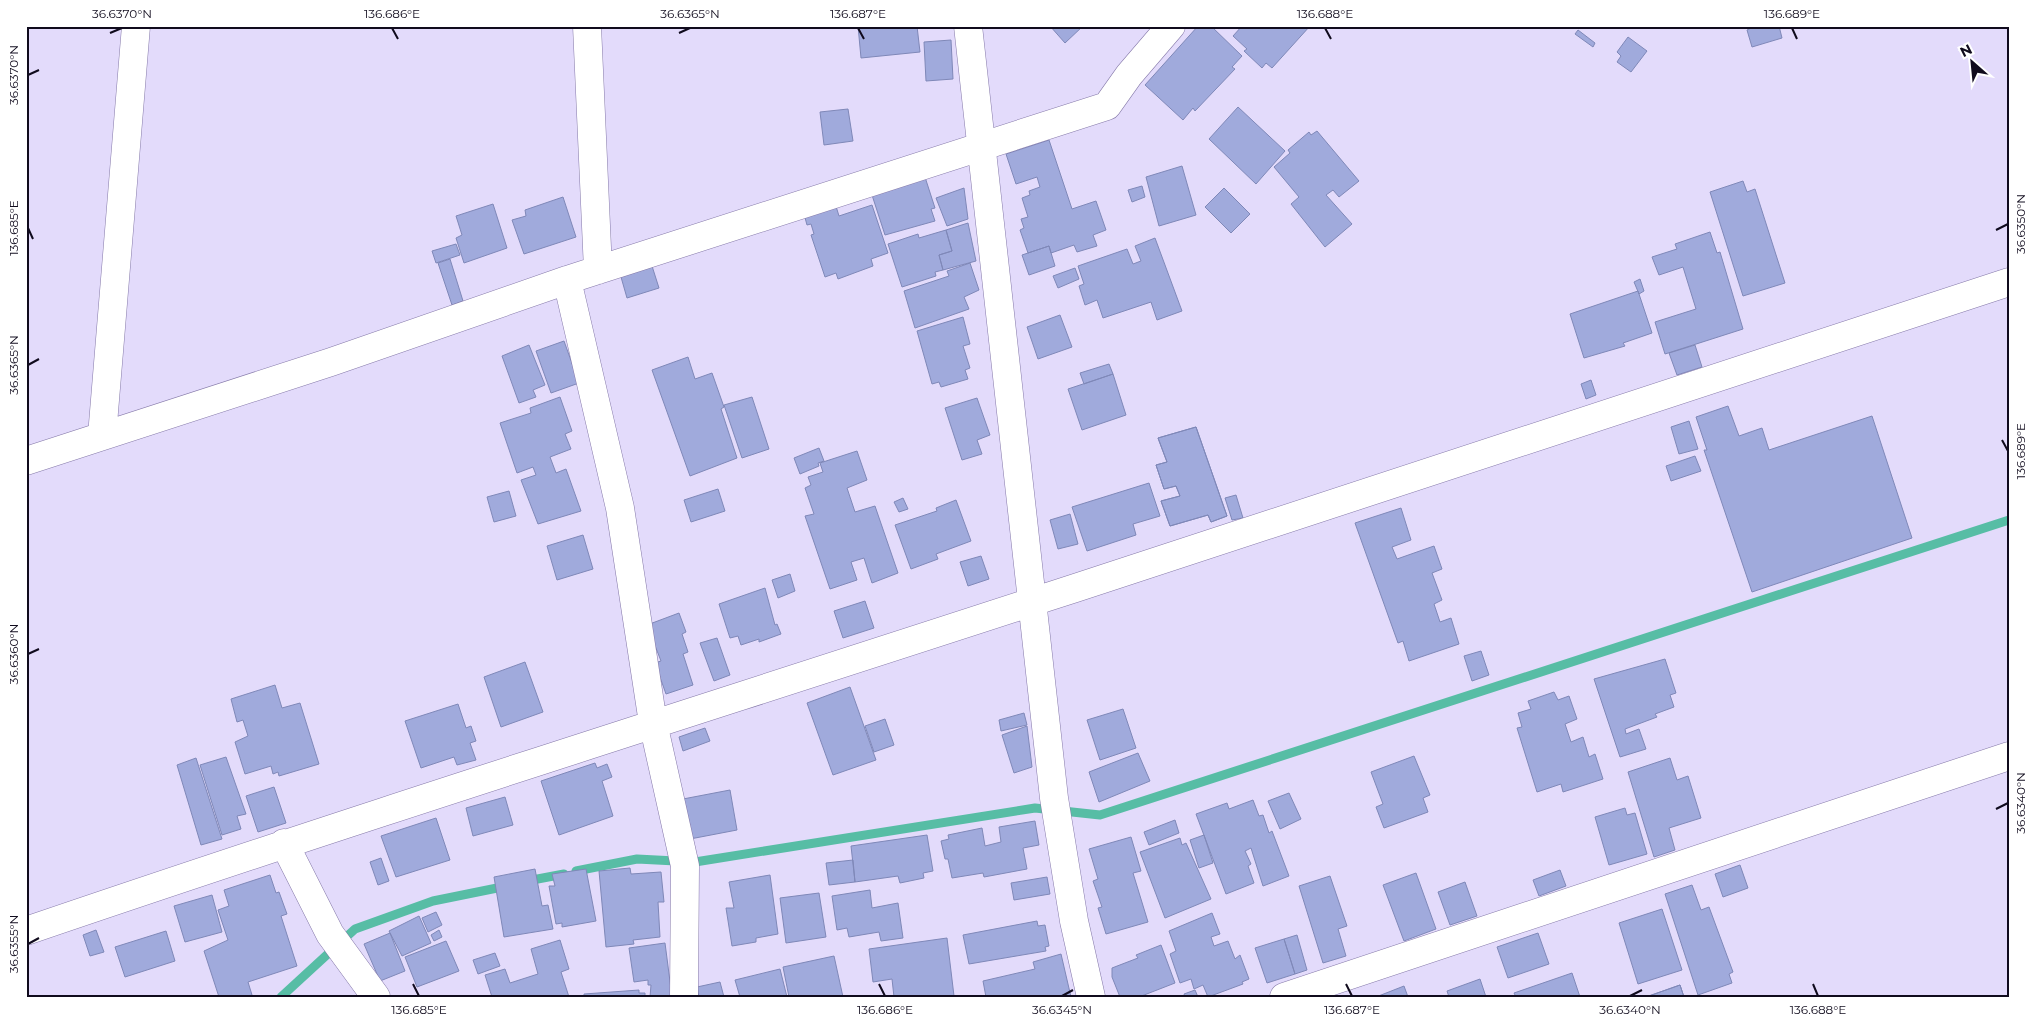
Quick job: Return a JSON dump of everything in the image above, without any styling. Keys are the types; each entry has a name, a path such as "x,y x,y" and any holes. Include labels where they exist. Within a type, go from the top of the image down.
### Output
{"street":[{"path":"102,436 136,26"},
{"path":"587,26 598,270"},
{"path":"968,26 983,146 1054,798 1074,921 1091,997"},
{"path":"26,462 598,270 1107,106 1129,74 1171,26"},
{"path":"568,280 620,508 653,724 683,861 684,997"},
{"path":"26,931 284,843 518,770 653,724 2009,282"},
{"path":"1284,997 2009,756"},
{"path":"284,843 335,941 376,997"}],"building":[{"path":"858,26 917,26 920,52 861,58"},
{"path":"1050,26 1083,26 1065,43"},
{"path":"1198,26 1211,26 1242,56 1232,67 1235,69 1195,111 1193,108 1183,120 1145,85"},
{"path":"1242,26 1310,26 1272,68 1266,63 1262,68 1244,51 1247,49 1233,36"},
{"path":"1755,26 1779,26 1782,38 1752,47 1747,30"},
{"path":"1578,30 1595,43 1593,47 1575,34"},
{"path":"1628,37 1647,51 1631,72 1617,62 1621,56 1617,52"},
{"path":"951,40 953,79 926,81 924,42"},
{"path":"1238,107 1285,151 1256,184 1209,139"},
{"path":"848,109 853,141 824,145 820,112"},
{"path":"1317,131 1359,181 1339,197 1333,190 1326,195 1352,224 1325,247 1291,204 1299,197 1274,167 1290,153 1288,150 1309,132 1311,135"},
{"path":"1049,140 1072,209 1096,201 1106,230 1093,235 1097,246 1077,252 1074,245 1051,253 1049,246 1028,253 1020,230 1024,228 1021,219 1028,217 1022,198 1030,195 1029,191 1040,187 1037,177 1016,184 1006,154"},
{"path":"1182,166 1196,215 1159,226 1146,177"},
{"path":"924,174 935,208 931,209 935,221 885,235 871,192"},
{"path":"1743,181 1747,192 1755,189 1785,283 1743,296 1710,192"},
{"path":"1142,186 1145,197 1132,202 1128,190"},
{"path":"964,188 968,219 947,226 936,198"},
{"path":"1224,188 1250,214 1231,233 1205,207"},
{"path":"563,197 576,237 524,254 512,220 526,216 525,210"},
{"path":"835,203 839,216 872,205 888,253 871,259 873,266 838,279 836,273 825,277 811,235 814,234 811,224 807,225 804,214"},
{"path":"493,204 507,248 464,263 456,238 462,235 456,216"},
{"path":"968,223 976,261 943,270 939,255 952,251 946,230"},
{"path":"946,230 952,251 939,255 943,270 935,272 936,276 902,287 888,244 918,234 919,238"},
{"path":"1710,232 1717,253 1720,252 1743,329 1665,354 1655,322 1696,309 1683,267 1659,275 1652,257 1677,249 1675,244"},
{"path":"1155,238 1182,311 1157,320 1151,302 1103,318 1097,300 1085,305 1079,286 1084,284 1078,266 1127,249 1133,264 1141,261 1135,246"},
{"path":"456,244 460,255 436,263 432,251"},
{"path":"1049,246 1055,266 1029,275 1022,255"},
{"path":"450,259 463,301 452,305 438,263"},
{"path":"970,263 979,290 964,297 969,309 915,328 904,291 949,276 947,271"},
{"path":"652,266 659,288 627,298 621,277"},
{"path":"1075,268 1079,279 1058,288 1053,276"},
{"path":"1640,279 1644,291 1639,294 1634,282"},
{"path":"1638,291 1652,333 1623,343 1625,346 1584,358 1570,314"},
{"path":"1060,315 1072,347 1038,359 1027,327"},
{"path":"963,317 970,344 963,346 970,368 965,370 968,379 941,387 939,382 932,384 917,331"},
{"path":"564,341 579,383 551,393 536,351"},
{"path":"529,345 545,385 533,390 536,397 519,403 502,356"},
{"path":"1695,345 1702,367 1677,375 1669,353"},
{"path":"688,357 695,379 712,373 724,407 721,409 737,458 690,476 652,370"},
{"path":"1109,364 1113,374 1084,384 1080,373"},
{"path":"1113,374 1126,415 1082,430 1068,389"},
{"path":"1591,380 1596,395 1586,399 1581,384"},
{"path":"560,397 572,431 565,434 571,449 550,457 556,473 566,469 581,511 538,524 521,480 536,475 533,467 517,473 500,423 531,413 530,408"},
{"path":"752,397 769,449 742,458 724,405"},
{"path":"977,398 990,435 977,440 982,454 962,460 945,408"},
{"path":"1728,406 1739,436 1762,428 1769,450 1872,416 1912,538 1752,592 1704,450 1707,450 1696,417"},
{"path":"1689,421 1698,449 1679,454 1671,427"},
{"path":"1196,427 1227,516 1211,522 1208,515 1170,526 1161,501 1180,496 1176,486 1164,489 1156,465 1167,462 1158,438"},
{"path":"1196,427 1227,516 1211,522 1208,515 1170,526 1161,501 1180,496 1176,486 1164,489 1156,465 1167,462 1158,438"},
{"path":"819,448 824,461 818,463 819,466 800,474 794,458"},
{"path":"857,451 867,480 847,488 855,512 875,506 898,573 872,583 864,558 851,562 857,580 830,589 805,516 814,514 805,488 811,485 808,477 823,472 820,463"},
{"path":"1695,456 1701,471 1671,481 1666,466"},
{"path":"1149,483 1160,516 1133,524 1136,535 1087,551 1072,507"},
{"path":"718,489 725,511 691,522 684,500"},
{"path":"509,491 516,516 494,522 487,497"},
{"path":"1236,495 1243,518 1232,520 1225,498"},
{"path":"903,498 908,509 899,512 894,502"},
{"path":"956,500 971,541 936,554 938,559 911,569 895,525 937,511 936,508"},
{"path":"1401,508 1411,540 1392,547 1397,559 1434,546 1442,569 1432,573 1442,600 1434,604 1440,622 1451,618 1459,644 1409,661 1403,641 1398,643 1355,523"},
{"path":"1070,514 1078,544 1058,549 1050,520"},
{"path":"583,535 593,569 557,580 547,546"},
{"path":"981,556 989,579 968,586 960,562"},
{"path":"790,574 795,591 778,598 772,580"},
{"path":"765,588 775,625 777,624 781,634 759,642 759,639 741,645 738,636 730,638 719,604"},
{"path":"865,601 874,628 843,638 834,611"},
{"path":"679,613 686,632 682,634 688,652 683,654 693,685 666,694 655,663 661,661 647,625"},
{"path":"717,638 730,675 714,681 700,643"},
{"path":"1481,651 1489,675 1472,681 1464,656"},
{"path":"1665,659 1676,693 1670,695 1674,707 1655,714 1657,717 1625,729 1626,734 1639,729 1646,749 1620,757 1594,679"},
{"path":"525,662 543,712 501,727 484,677"},
{"path":"275,685 282,708 300,703 319,764 279,776 278,772 273,774 271,766 245,774 235,742 248,736 243,720 237,722 231,699"},
{"path":"850,687 876,760 833,775 807,703"},
{"path":"1554,692 1558,700 1569,696 1577,719 1565,724 1571,742 1583,737 1589,757 1595,754 1603,779 1563,792 1561,784 1537,792 1517,728 1522,727 1518,713 1531,709 1528,701"},
{"path":"458,704 466,728 471,726 476,741 470,743 476,760 457,765 454,757 421,768 405,721"},
{"path":"1123,709 1136,748 1100,760 1087,720"},
{"path":"1024,713 1027,725 1001,731 999,720"},
{"path":"885,719 894,745 874,752 865,726"},
{"path":"1027,726 1032,767 1014,773 1002,735"},
{"path":"705,728 710,741 683,751 679,737"},
{"path":"1138,753 1150,781 1099,802 1089,772"},
{"path":"1414,756 1430,795 1423,798 1428,812 1384,828 1376,807 1383,804 1371,772"},
{"path":"226,757 246,814 237,816 241,829 222,835 200,765"},
{"path":"196,758 222,839 201,845 177,765"},
{"path":"1670,758 1677,780 1688,776 1701,818 1669,828 1675,850 1654,857 1628,772"},
{"path":"595,763 597,768 607,764 612,777 602,781 613,816 559,835 541,781"},
{"path":"274,787 286,823 258,832 246,796"},
{"path":"730,790 737,830 690,839 683,799"},
{"path":"1289,793 1301,819 1280,829 1268,801"},
{"path":"505,797 513,825 473,836 466,808"},
{"path":"1253,800 1259,816 1263,815 1269,833 1272,831 1289,876 1263,886 1251,848 1245,851 1251,864 1248,866 1254,883 1226,894 1196,814 1227,803 1229,809"},
{"path":"1625,808 1627,815 1635,813 1647,854 1609,865 1595,817"},
{"path":"436,818 450,860 396,877 381,836"},
{"path":"1175,820 1179,833 1149,845 1144,832"},
{"path":"1035,821 1039,845 1023,848 1027,869 984,877 983,873 952,878 948,859 945,859 941,841 949,839 948,835 982,828 985,846 1001,842 999,827"},
{"path":"927,835 933,871 923,873 924,878 900,883 898,876 855,882 851,846"},
{"path":"1204,835 1213,863 1199,868 1190,840"},
{"path":"1131,837 1141,871 1133,873 1148,922 1106,934 1098,908 1102,907 1093,881 1098,879 1089,849"},
{"path":"1180,838 1182,845 1186,843 1211,899 1165,918 1140,852"},
{"path":"381,858 389,881 378,885 370,862"},
{"path":"853,860 855,882 829,885 826,863"},
{"path":"1740,865 1748,888 1723,897 1715,874"},
{"path":"630,868 631,874 661,872 664,902 658,902 660,937 633,940 634,944 606,947 599,871"},
{"path":"535,869 542,906 548,905 553,929 504,937 494,877"},
{"path":"586,869 596,921 562,927 562,923 556,924 549,886 555,886 552,874"},
{"path":"1560,870 1566,886 1539,896 1533,880"},
{"path":"1416,873 1436,929 1404,941 1383,885"},
{"path":"270,875 276,893 279,892 287,914 281,916 297,966 248,982 252,995 245,997 219,997 204,951 228,940 218,910 229,906 224,890"},
{"path":"770,875 778,934 756,938 756,942 732,946 726,908 734,908 729,882"},
{"path":"1330,876 1347,926 1338,929 1346,956 1323,963 1299,886"},
{"path":"1047,877 1050,894 1014,900 1011,883"},
{"path":"1465,882 1477,916 1450,925 1438,892"},
{"path":"1692,885 1701,910 1709,907 1733,972 1729,974 1732,983 1698,995 1665,894"},
{"path":"870,890 872,908 898,903 903,938 881,941 879,932 849,937 847,928 837,930 832,896"},
{"path":"819,893 826,937 786,943 780,898"},
{"path":"212,895 222,932 185,942 174,906"},
{"path":"1662,909 1682,970 1638,984 1619,923"},
{"path":"436,912 442,925 428,932 422,918"},
{"path":"1212,913 1220,934 1211,937 1214,946 1228,941 1235,959 1240,955 1249,979 1242,982 1243,984 1208,997 1203,985 1194,989 1191,979 1180,983 1170,954 1176,951 1169,931"},
{"path":"419,916 431,943 402,956 389,931"},
{"path":"1037,921 1038,926 1045,925 1049,946 1045,947 1046,951 969,964 963,935"},
{"path":"96,930 104,952 90,956 83,935"},
{"path":"439,930 442,937 434,941 431,935"},
{"path":"166,931 175,961 125,977 115,947"},
{"path":"390,933 405,971 380,981 364,944"},
{"path":"1538,933 1549,964 1508,978 1497,947"},
{"path":"1297,935 1307,970 1295,974 1284,939"},
{"path":"947,938 954,996 894,997 892,979 873,982 869,949"},
{"path":"1284,939 1295,974 1267,983 1255,948"},
{"path":"560,940 569,969 561,972 569,997 492,997 485,975 505,969 510,983 538,974 531,949"},
{"path":"446,941 459,971 417,987 405,957"},
{"path":"665,943 672,997 650,997 651,985 648,985 648,980 634,982 629,948"},
{"path":"1161,945 1175,983 1139,997 1120,997 1112,977 1112,968 1138,958 1136,955"},
{"path":"495,953 500,966 478,974 473,960"},
{"path":"1061,954 1071,997 986,997 983,981 1035,969 1033,962"},
{"path":"834,956 843,997 789,997 783,967"},
{"path":"780,969 787,997 740,997 735,980"},
{"path":"1572,973 1580,997 1516,997 1514,993"},
{"path":"1480,979 1486,997 1449,997 1447,991"},
{"path":"720,982 724,997 699,997 697,987"},
{"path":"1680,985 1684,997 1646,997"},
{"path":"1680,985 1684,997 1646,997"},
{"path":"1404,986 1408,997 1376,997"},
{"path":"639,990 639,993 645,993 645,997 584,997 584,994"},
{"path":"1195,990 1198,997 1185,997 1184,994"}],"waterway":[{"path":"576,871 637,859 695,862 1035,808 1100,815 2009,520"},
{"path":"527,881 564,874"},
{"path":"281,997 355,929 433,901 507,886"}]}
